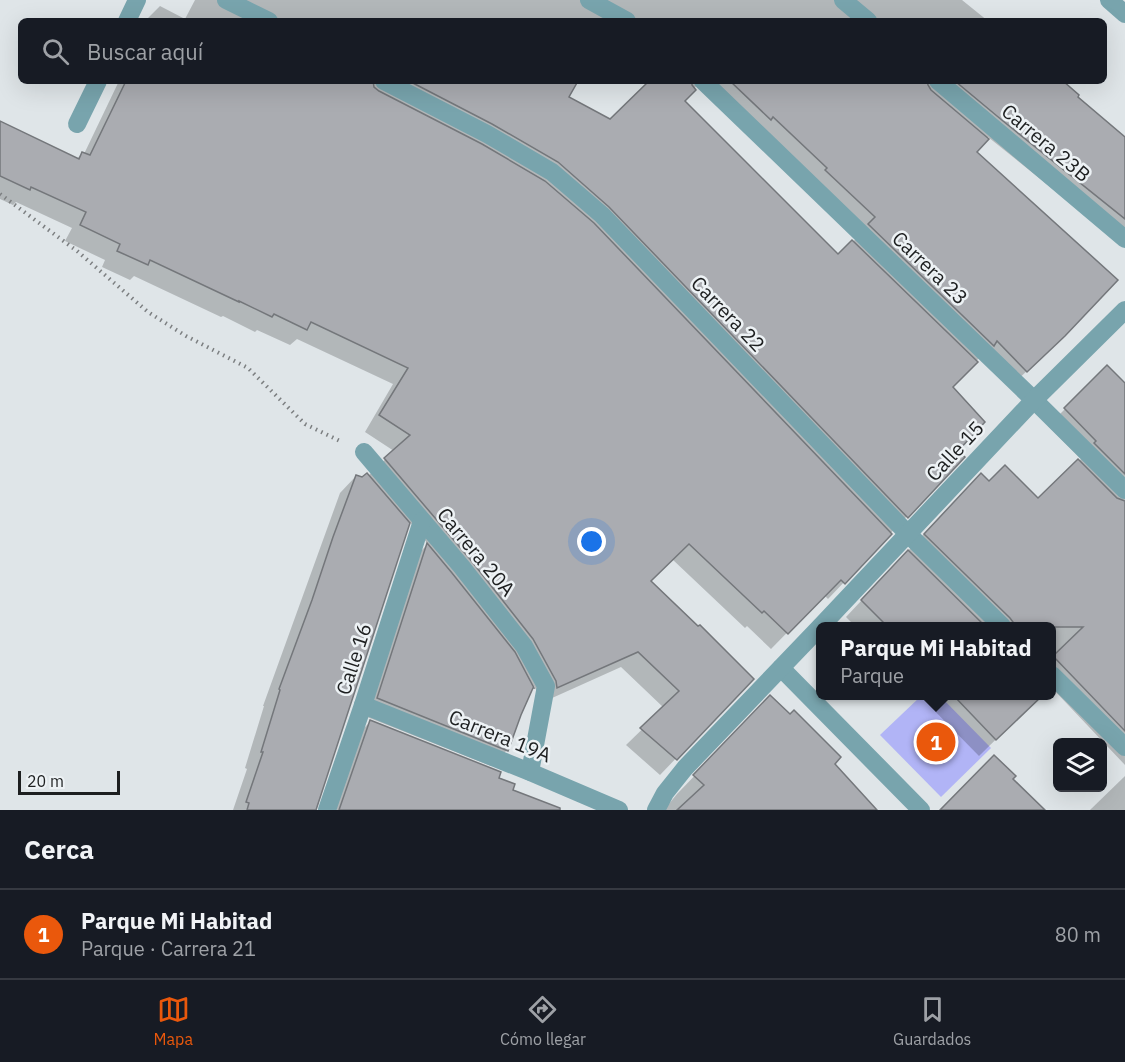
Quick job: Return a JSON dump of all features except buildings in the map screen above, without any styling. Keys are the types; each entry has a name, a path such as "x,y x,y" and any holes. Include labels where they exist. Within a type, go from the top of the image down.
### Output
{"street":[{"path":"128,18 137,0"},
{"path":"226,0 263,18"},
{"path":"589,0 622,18"},
{"path":"843,0 864,18"},
{"path":"1108,0 1125,14"},
{"path":"77,124 97,84"},
{"name":"Carrera 22","path":"390,84 487,134 552,172 602,215 908,534 997,622"},
{"name":"Carrera 23","path":"706,84 1125,490"},
{"name":"Carrera 23B","path":"942,84 1125,239"},
{"name":"Calle 15","path":"826,622 1034,400 1124,314"},
{"name":"Carrera 20A","path":"364,452 461,566 524,646 546,686 530,772"},
{"name":"Calle 16","path":"327,810 422,521"},
{"name":"Calle 15","path":"656,810 665,793 685,768 816,632"},
{"path":"781,668 921,810"},
{"path":"1056,679 1125,747"},
{"name":"Carrera 19A","path":"363,705 619,810"}],"path":[{"path":"0,194 77,251 148,312 186,336 248,368 305,424 364,452"}],"shaded area":[{"path":"917,700 944,700 991,748 941,797 880,735"}],"place":[{"name":"Parque Mi Habitad","path":"936,742"}]}
